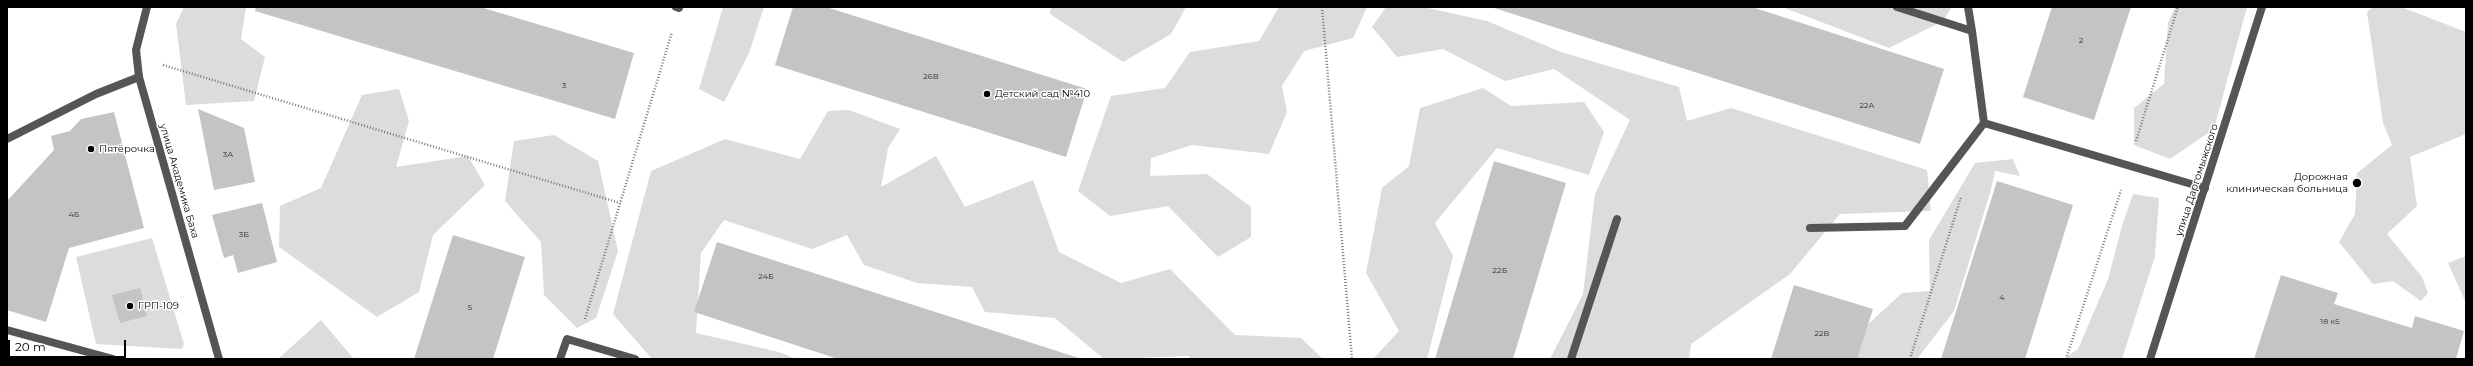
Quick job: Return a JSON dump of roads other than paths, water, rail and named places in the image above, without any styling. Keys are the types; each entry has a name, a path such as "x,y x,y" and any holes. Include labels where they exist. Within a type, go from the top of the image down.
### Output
{"street":[{"name":"улица Академика Баха","path":"147,7 136,50 139,77 219,359"},
{"path":"1897,7 1972,31"},
{"path":"1810,228 1905,226 1984,123 1968,7"},
{"name":"улица Даргомыжского","path":"2150,359 2262,7"},
{"path":"7,139 96,94 139,77"},
{"path":"1984,123 2205,188"},
{"path":"1571,359 1617,219"},
{"path":"7,330 113,359"},
{"path":"560,359 567,338 635,359"}],"place":[{"name":"Детский сад №410","path":"987,94"},
{"name":"Пятёрочка","path":"91,149"},
{"name":"Дорожная клиническая больница","path":"2357,183"},
{"name":"ГРП-109","path":"130,306"}]}
